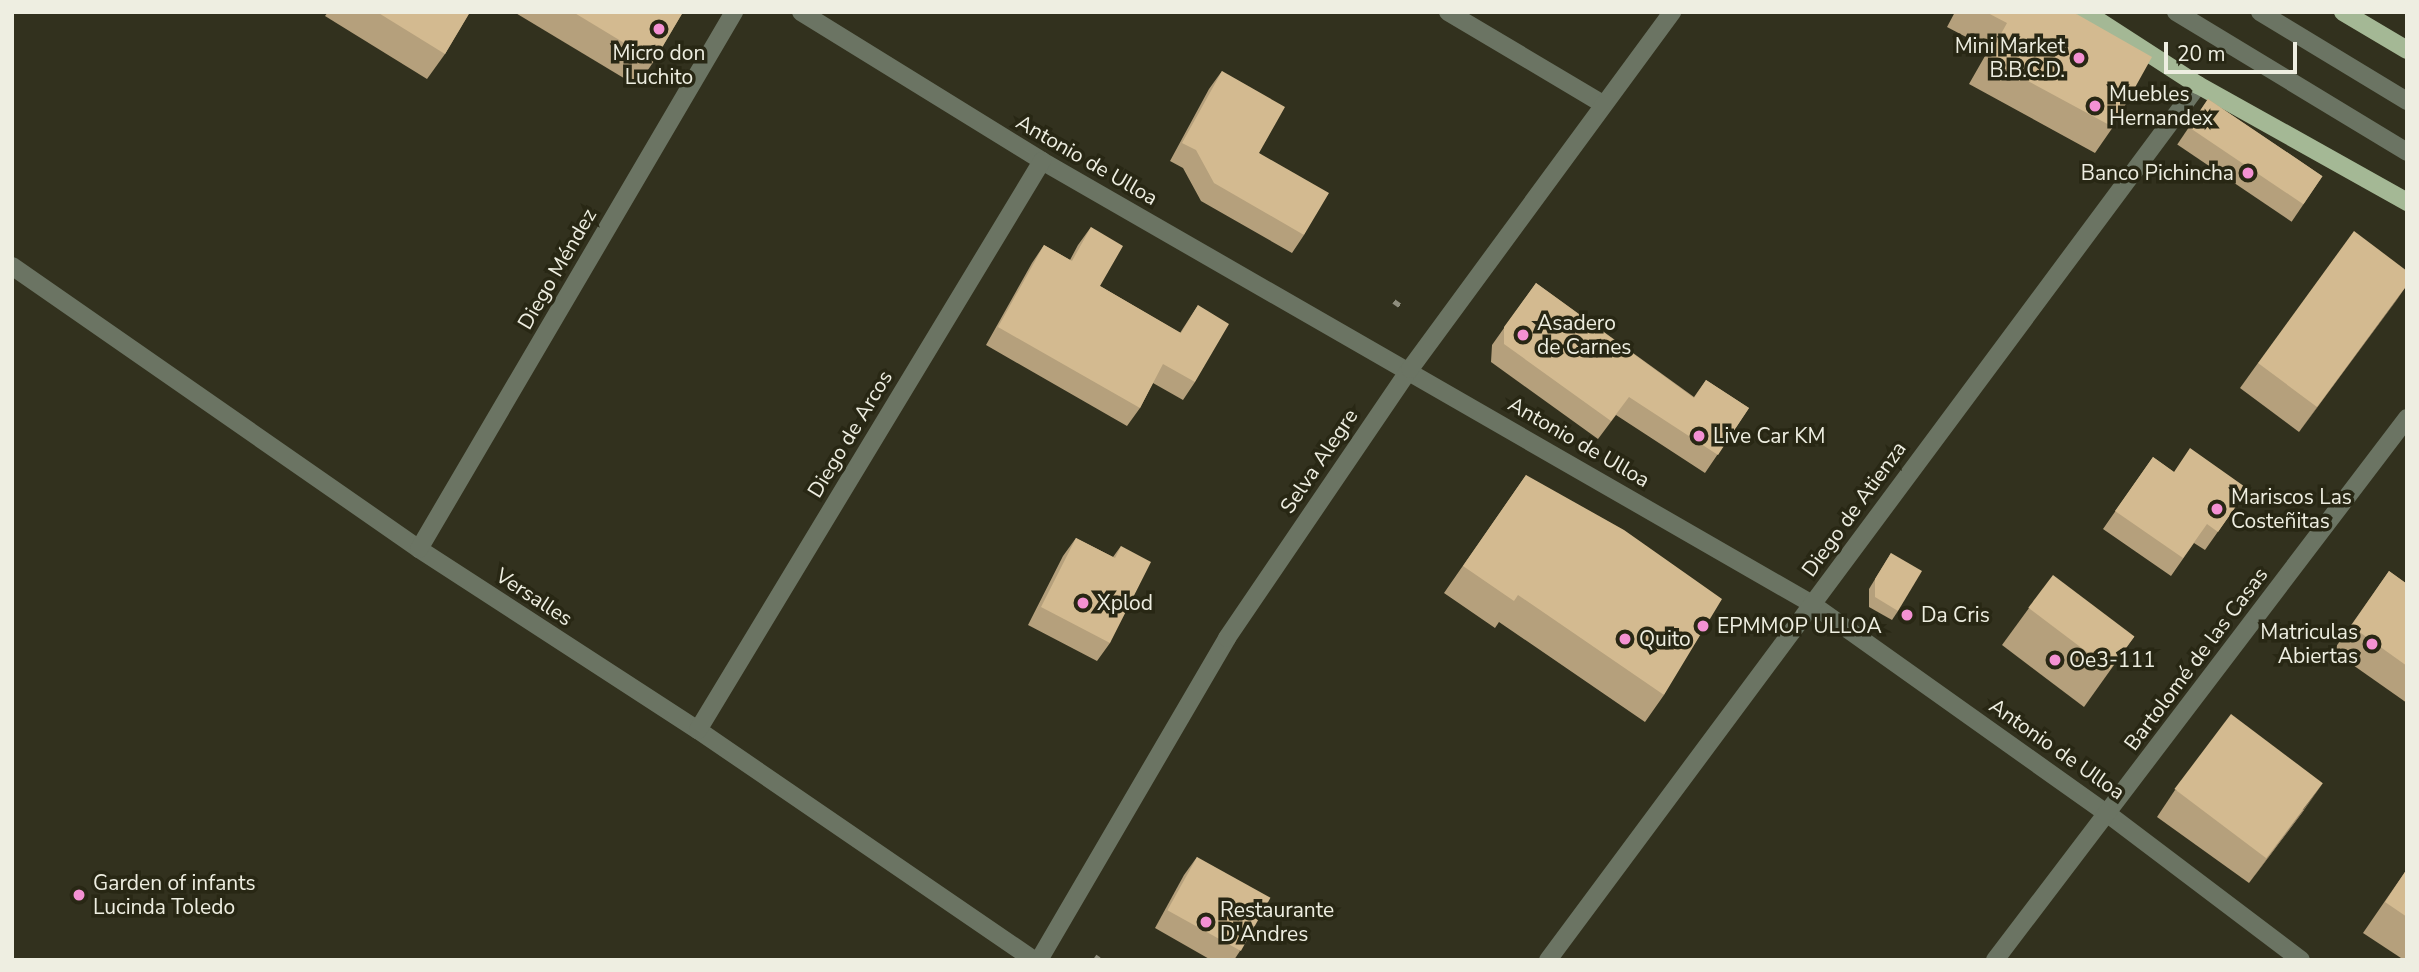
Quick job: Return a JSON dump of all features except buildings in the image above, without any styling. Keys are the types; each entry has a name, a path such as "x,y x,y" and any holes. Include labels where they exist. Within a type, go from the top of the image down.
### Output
{"main road":[{"path":"2085,12 2198,85 2407,202"},
{"path":"2343,12 2407,50"}],"street":[{"name":"Diego Méndez","path":"419,549 734,12"},
{"name":"Antonio de Ulloa","path":"801,12 1042,161 1410,369 1812,604 2108,814 2301,960"},
{"path":"1448,12 1603,104"},
{"name":"Selva Alegre","path":"1037,960 1227,638 1410,369 1672,12"},
{"path":"2176,12 2407,152"},
{"path":"2260,12 2407,100"},
{"name":"Diego de Atienza","path":"1548,960 2198,85"},
{"name":"Diego de Arcos","path":"698,730 1042,161"},
{"name":"Versalles","path":"12,266 419,549 698,730 1037,960"},
{"name":"Bartolomé de las Casas","path":"1995,960 2405,424"}],"path":[{"path":"1394,301 1401,306"}],"place":[{"name":"Micro don Luchito","path":"659,29"},
{"name":"Mini Market B.B.C.D.","path":"2079,58"},
{"name":"Muebles Hernandex","path":"2095,106"},
{"name":"Banco Pichincha","path":"2248,173"},
{"name":"Asadero de Carnes","path":"1523,335"},
{"name":"Live Car KM","path":"1699,436"},
{"name":"Mariscos Las Costeñitas","path":"2217,509"},
{"name":"Xplod","path":"1083,603"},
{"name":"Da Cris","path":"1907,615"},
{"name":"EPMMOP ULLOA","path":"1703,626"},
{"name":"Quito","path":"1625,639"},
{"name":"Matriculas Abiertas","path":"2372,644"},
{"name":"Oe3-111","path":"2055,660"},
{"name":"Garden of infants Lucinda Toledo","path":"79,895"},
{"name":"Restaurante D'Andres","path":"1206,922"}]}
